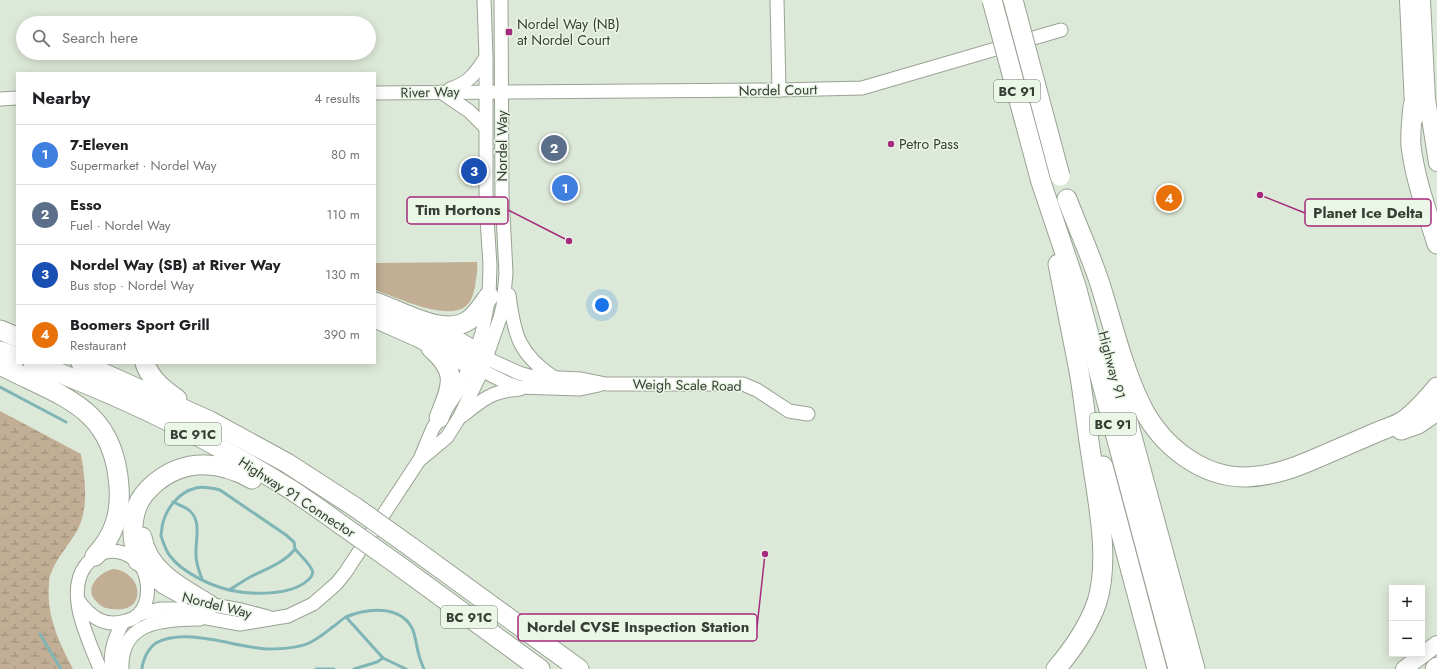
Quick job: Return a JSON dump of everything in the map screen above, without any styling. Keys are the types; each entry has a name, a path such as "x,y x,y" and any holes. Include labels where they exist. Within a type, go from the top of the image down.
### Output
{"highway":[{"name":"BC 91","path":"992,0 1041,182"},
{"name":"Highway 91","path":"1013,0 1195,669"},
{"path":"1413,106 1411,130 1415,167 1421,194 1437,244"},
{"path":"1041,182 1079,372 1100,513 1102,543 1102,566 1097,601 1078,643 1056,669"},
{"name":"Highway 91","path":"1041,182 1076,286 1178,669"},
{"path":"1067,200 1099,282 1131,382 1142,407 1155,430 1188,460 1207,469 1226,475 1246,477 1269,475 1295,468 1402,421 1423,404 1437,387"},
{"path":"376,318 422,330 441,326 457,325 472,317 489,296"},
{"path":"376,303 479,361"},
{"path":"0,329 16,332"},
{"path":"0,329 16,337"},
{"path":"422,330 450,371 450,389 440,418"},
{"path":"0,351 16,357"},
{"name":"Highway 91 Connector","path":"35,364 124,401 177,426 234,456 290,490 343,526 540,669"},
{"name":"Highway 91 Connector","path":"83,364 210,421 287,463 355,507 579,669"},
{"path":"146,364 154,379 167,392 210,421"},
{"path":"0,365 78,406 98,423 111,445 116,461 118,475 118,510 112,531 105,545 95,556"},
{"path":"1079,372 1157,669"},
{"path":"1369,435 1385,436 1418,424 1437,411"},
{"path":"141,567 132,534 137,506 143,494 157,482 170,473 190,466 210,465 229,468 240,472 343,526"},
{"path":"157,482 148,495 141,516 141,533 145,550 154,565 209,612"}],"main road":[{"path":"1408,0 1413,106 1420,152 1437,217"},
{"path":"1422,0 1427,99 1437,163"},
{"path":"1404,669 1437,644"}],"street":[{"name":"Nordel Way","path":"140,614 160,609 209,612 241,610 273,619 288,616 313,604 336,584 354,561 420,459 433,428 479,361 489,296 490,265 486,203 486,57 484,0"},
{"name":"Nordel Way","path":"420,459 447,437 459,418 479,361 500,318 506,274 502,194 501,0"},
{"path":"777,0 779,90"},
{"name":"Nordel Court","path":"486,92 862,88 1061,30"},
{"path":"441,92 462,85 479,68 486,57"},
{"path":"441,92 469,111 486,127"},
{"name":"River Way","path":"376,93 486,92"},
{"path":"0,99 16,98"},
{"path":"506,274 512,318 515,333 520,345 533,362 554,377"},
{"name":"Weigh Scale Road","path":"479,361 529,376 581,379 606,384"},
{"name":"Weigh Scale Road","path":"479,361 510,384 530,388 580,389 606,384 742,384 757,390 789,410 808,414"},
{"path":"459,418 478,403 493,394 509,390 530,388"},
{"path":"78,600 88,612 98,620 110,624 123,622 140,614 148,591 147,578 141,567 130,556 113,551 95,556 81,571 77,588 78,600 84,625 100,669"},
{"name":"Nordel Way","path":"141,567 172,592 209,612"},
{"path":"122,669 122,661 127,644 132,636 141,628 162,621 209,612"},
{"path":"112,669 111,654 113,645 123,622"}],"green space":[{"path":"477,262 475,287 470,302 466,306 457,310 434,310 421,307 376,290 376,263"},
{"path":"0,411 81,454 85,492 84,511 78,529 60,556 50,576 49,582 52,618 58,639 73,669 0,669"},
{"path":"114,569 124,572 131,578 136,585 138,592 136,600 132,605 124,609 111,609 102,606 93,597 91,592 95,581 103,573"}],"waterway":[{"path":"0,387 66,422"},
{"path":"229,590 286,558 295,549 294,542 220,490 199,487 184,493 169,508 162,527 161,536 167,552 175,562 196,577 213,585 229,590 238,592 270,593 292,589 308,580 313,573 309,565 295,549"},
{"path":"173,502 184,507 194,515 197,526 196,558 202,579"},
{"path":"142,669 146,655 151,647 156,643 168,639 196,637 254,648 288,648 305,645 322,635 346,617 373,610 391,612 400,615 407,621 412,628 419,657 424,669"},
{"path":"346,617 383,658 406,669"},
{"path":"40,634 61,669"},
{"path":"354,669 377,662 383,658"},
{"path":"316,669 334,669"}],"place":[{"name":"Nordel Way (NB) at Nordel Court","path":"509,32"},
{"name":"Petro Pass","path":"891,144"},
{"name":"Esso","path":"554,148"},
{"name":"Nordel Way (SB) at River Way","path":"474,171"},
{"name":"7-Eleven","path":"565,188"},
{"name":"Planet Ice Delta","path":"1260,195"},
{"name":"Boomers Sport Grill","path":"1169,198"},
{"name":"Tim Hortons","path":"569,241"},
{"name":"Nordel CVSE Inspection Station","path":"765,554"}]}
